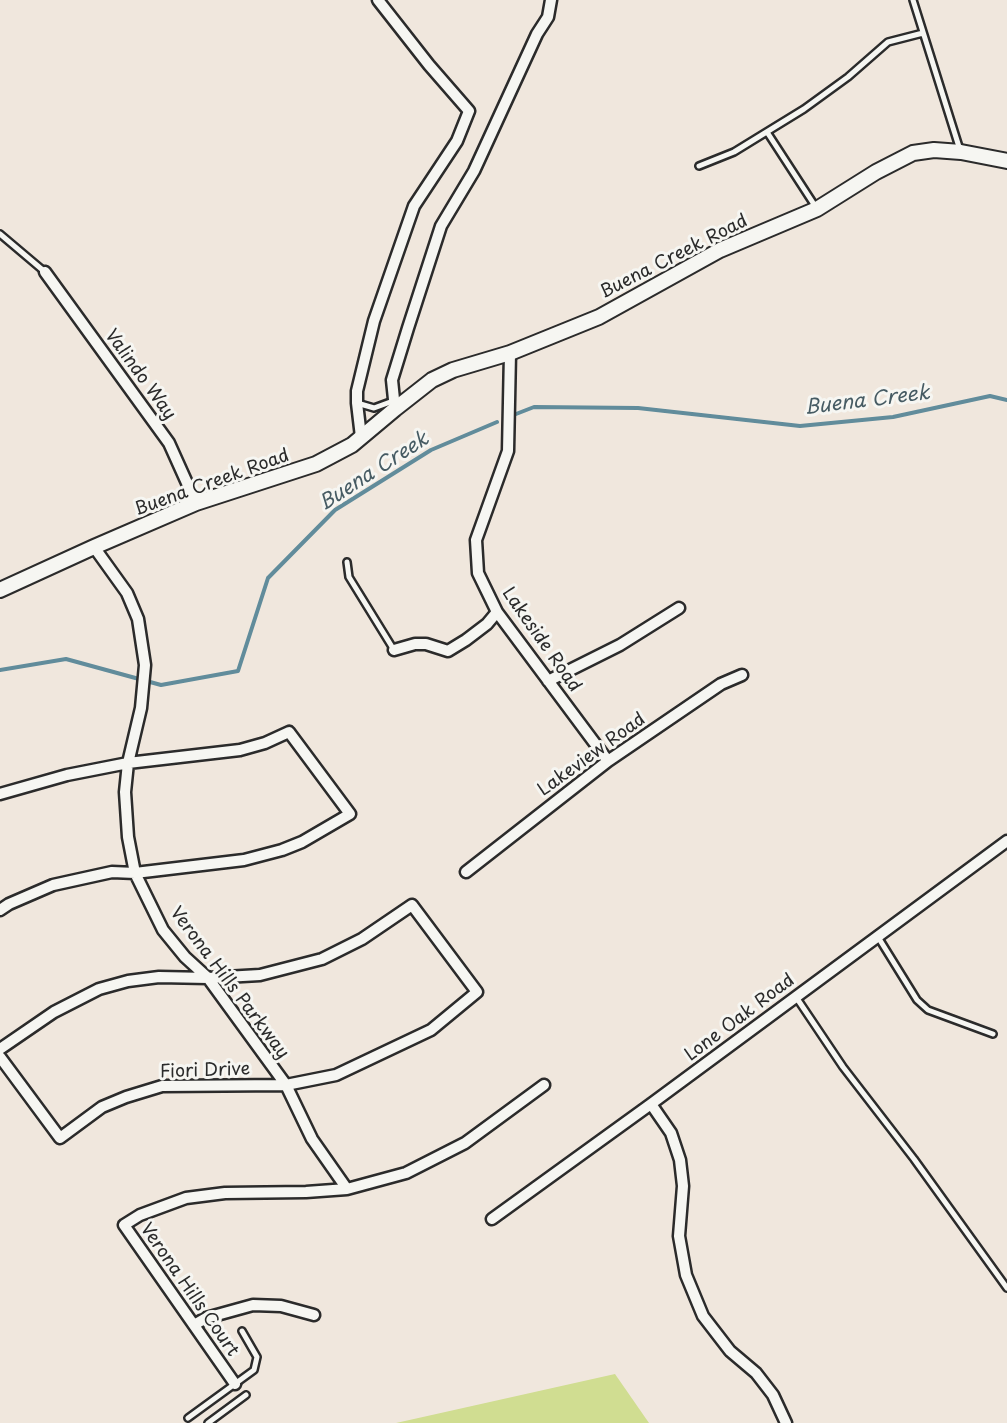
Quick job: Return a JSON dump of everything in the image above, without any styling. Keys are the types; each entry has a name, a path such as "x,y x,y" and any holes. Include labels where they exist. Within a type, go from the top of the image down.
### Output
{"main road":[{"name":"Buena Creek Road","path":"0,590 196,503 316,464 352,445 394,405 432,380 453,370 510,353 599,317 720,250 817,209 876,172 913,153 934,150 961,152 1007,161"}],"street":[{"path":"362,437 357,391 374,321 414,207 458,141 469,111 378,0"},
{"path":"394,405 392,380 441,226 474,171 537,34 548,17 551,0"},
{"name":"Valindo Way","path":"45,272 170,443 196,503"},
{"name":"Lakeside Road","path":"510,353 508,451 476,540 478,573 497,612 608,761"},
{"name":"Verona Hills Parkway","path":"94,547 127,593 138,619 144,665 141,708 128,763 125,792 128,837 135,873 164,930 185,957 208,978 286,1085 312,1139 347,1189"},
{"path":"548,681 620,645 679,608"},
{"path":"394,650 415,644 426,644 448,651 488,624 497,612"},
{"name":"Lakeview Road","path":"466,872 608,761 721,684 742,675"},
{"path":"0,794 67,775 128,763 240,750 265,743 289,732 350,814 302,842 282,850 244,860 135,873 112,872 52,885 0,910"},
{"name":"Lone Oak Road","path":"492,1219 1007,841"},
{"path":"0,1049 54,1012 99,989 128,981 159,977 208,978 260,975 322,959 363,939 412,905 477,992 431,1029 336,1075 286,1085"},
{"name":"Fiori Drive","path":"0,1057 60,1138 102,1107 162,1086 286,1085"},
{"path":"347,1189 406,1173 465,1143 544,1085"},
{"path":"651,1104 670,1133 680,1160 683,1186 679,1236 686,1275 703,1316 730,1351 756,1373 773,1395 786,1423"},
{"name":"Verona Hills Court","path":"235,1384 124,1225 140,1215 186,1198 225,1194 347,1189"},
{"path":"194,1325 206,1318 253,1305 281,1306 314,1315"}],"lane":[{"path":"913,0 961,152"},
{"path":"699,166 734,152 804,109 848,77 888,42 923,33"},
{"path":"767,132 817,209"},
{"path":"0,234 45,272"},
{"path":"357,403 374,408 394,405"},
{"path":"347,562 349,578 394,650"},
{"path":"878,936 916,1000 928,1010 993,1034"},
{"path":"796,997 843,1067 914,1159 1007,1288"},
{"path":"188,1418 254,1370 257,1357 242,1331"},
{"path":"208,1423 246,1395"}],"green space":[{"path":"615,1374 649,1423 396,1423"}],"waterway":[{"name":"Buena Creek","path":"516,414 534,407 638,408 800,426 893,417 990,396 1007,400"},
{"name":"Buena Creek","path":"0,670 66,659 161,685 238,671 268,578 335,510 431,450 497,422"}]}
